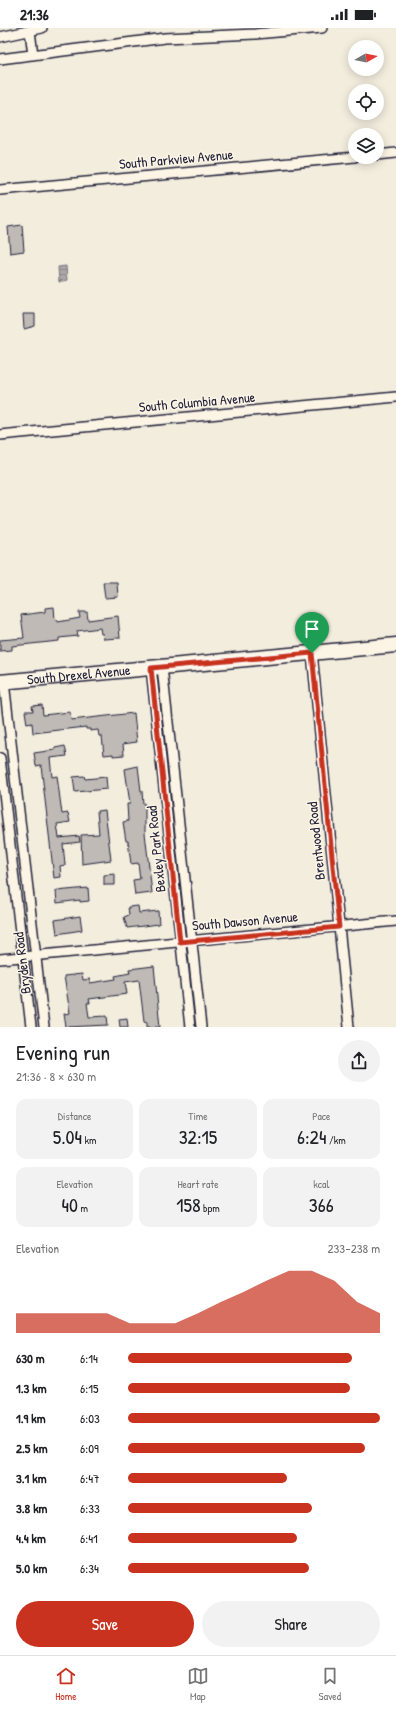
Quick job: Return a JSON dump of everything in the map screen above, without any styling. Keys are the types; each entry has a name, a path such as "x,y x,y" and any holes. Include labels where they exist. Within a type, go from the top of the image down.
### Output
{"main road":[{"name":"South Drexel Avenue","path":"2,682 396,645"}],"street":[{"path":"0,37 42,28"},
{"path":"0,59 165,38 255,31 322,28"},
{"path":"30,31 33,55"},
{"path":"384,154 396,153"},
{"name":"South Parkview Avenue","path":"0,190 348,158"},
{"name":"South Columbia Avenue","path":"0,435 396,397"},
{"name":"Brentwood Road","path":"312,653 348,1027"},
{"name":"Bexley Park Road","path":"157,668 192,940 201,1027"},
{"name":"Bexley Park Road","path":"157,668 180,942 190,1027"},
{"name":"Bryden Road","path":"2,682 44,1027"},
{"name":"Bryden Road","path":"0,758 31,1027"},
{"name":"South Dawson Avenue","path":"0,959 396,921"}],"shaded area":[{"path":"66,266 67,280 59,282 58,267"}],"building":[{"path":"22,225 24,251 10,253 8,227"},
{"path":"23,314 35,314 35,326 24,329"},
{"path":"103,582 117,582 118,597 105,598"},
{"path":"54,607 55,620 58,620 58,622 80,618 79,612 87,612 88,620 118,616 120,638 104,639 100,628 77,631 78,636 59,638 59,641 12,646 12,650 0,651 0,640 24,638 21,615 45,612 45,608"},
{"path":"42,705 43,715 70,712 71,720 134,713 137,742 123,744 124,755 113,756 113,754 104,755 102,736 99,736 98,730 90,731 90,729 86,729 86,727 33,733 32,723 27,724 25,711 33,711 32,706"},
{"path":"65,746 67,756 50,758 52,777 57,776 62,814 68,813 70,822 57,824 59,838 79,836 80,842 63,844 65,865 60,866 61,877 54,878 41,765 36,766 34,753 55,750 55,748"},
{"path":"138,766 143,804 145,804 145,833 152,893 135,895 133,880 140,879 138,863 131,864 128,841 126,841 123,822 128,821 127,804 130,804 125,769"},
{"path":"84,776 85,779 106,777 107,789 75,792 73,777"},
{"path":"105,810 111,860 82,864 81,835 99,834 97,811"},
{"path":"115,874 115,885 104,885 104,875"},
{"path":"88,888 89,901 80,902 80,900 57,903 56,891"},
{"path":"138,906 139,913 158,911 159,924 127,928 124,917 129,915 128,907"},
{"path":"80,916 82,930 57,934 55,920"},
{"path":"154,966 160,1027 147,1027 147,1022 144,1021 139,980 125,982 127,994 89,999 90,1003 87,1003 89,1017 107,1016 108,1025 66,1027 64,1014 70,1013 64,976 82,974 83,980 90,979 90,983 116,979 115,976 130,973 129,969"},
{"path":"127,1018 128,1027 120,1027 119,1019"}],"route":[{"path":"312,653 339,927 180,942 151,668 312,653"}]}
